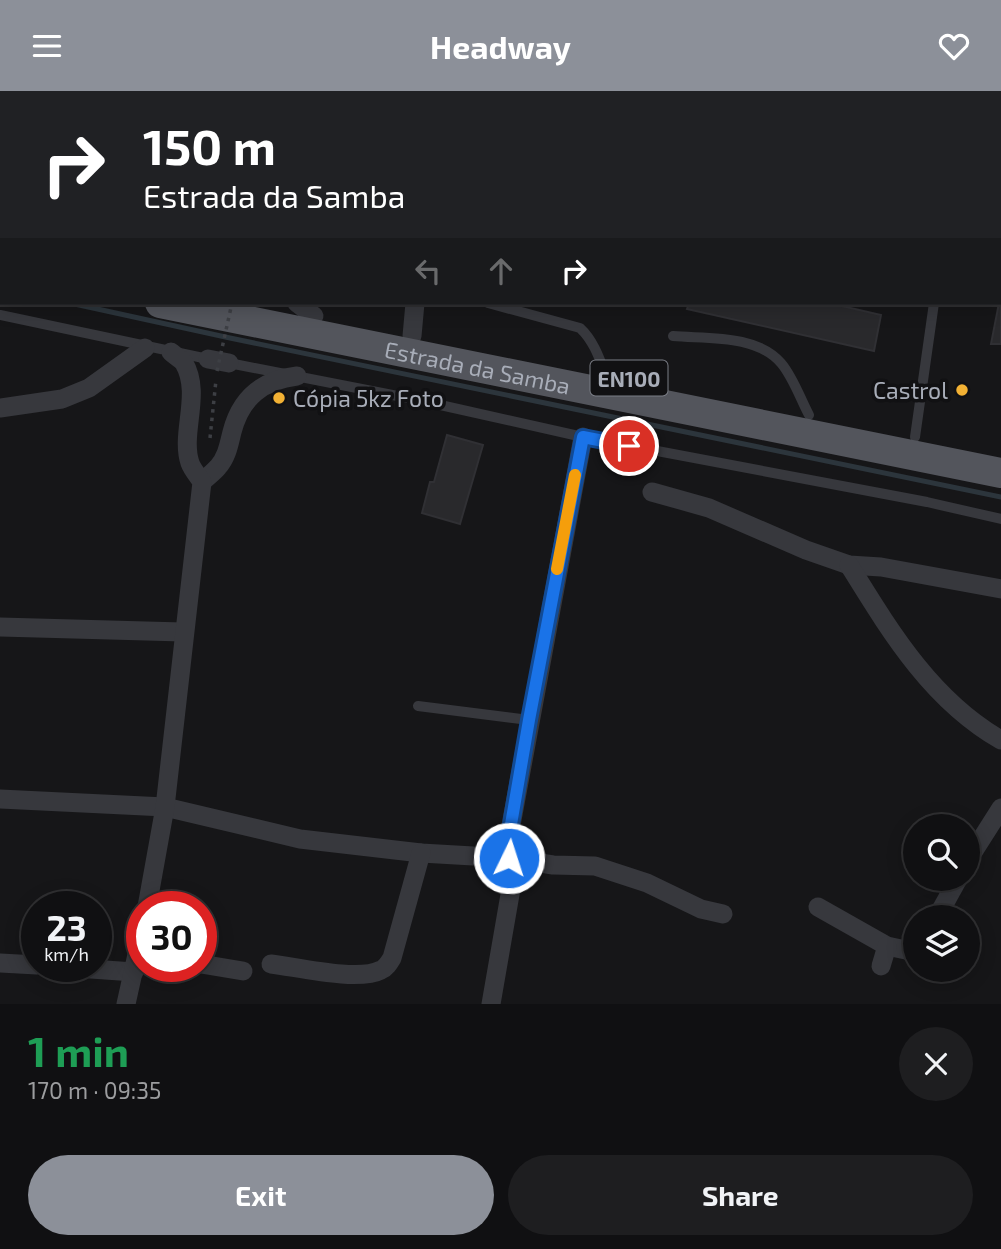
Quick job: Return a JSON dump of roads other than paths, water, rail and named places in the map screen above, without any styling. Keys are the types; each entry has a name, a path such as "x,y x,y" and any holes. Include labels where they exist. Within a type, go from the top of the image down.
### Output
{"main road":[{"name":"Estrada da Samba","path":"170,305 1001,473"},
{"name":"Estrada da Samba","path":"273,305 306,309 412,335 1001,454"}],"street":[{"path":"412,335 415,305"},
{"path":"0,408 62,399 89,389 145,348"},
{"path":"149,891 165,807 202,482 190,463 188,437 192,408 184,363 171,352"},
{"path":"202,482 219,467 239,412 254,391 277,378 297,376"},
{"path":"491,1004 510,899 512,871 509,836 583,437"},
{"path":"652,492 709,507 796,546 849,565 881,566 1001,589"},
{"path":"849,565 907,655 952,704 983,730 1001,740"},
{"path":"0,627 183,632"},
{"path":"0,799 165,807 300,839 421,853 509,858 553,865 595,866 670,893 692,905 723,914"},
{"path":"980,841 1001,808"},
{"path":"271,964 344,974 370,974 381,970 391,958 421,853"},
{"path":"818,907 887,946 903,949"},
{"path":"881,966 887,946"},
{"path":"0,963 21,964"},
{"path":"217,967 243,971"},
{"path":"126,1004 132,982"}],"lane":[{"path":"495,305 580,328 596,350 605,373"},
{"path":"915,437 934,305"},
{"name":"Estrada da Samba","path":"0,315 218,364 297,376 583,437 914,499 1001,519"},
{"path":"673,335 739,341 762,348 780,362 809,415"},
{"path":"418,706 529,720"}],"waterway":[{"path":"79,305 1001,497"}],"place":[{"name":"Castrol","path":"962,390"},
{"name":"Cópia 5kz Foto","path":"279,398"}]}
